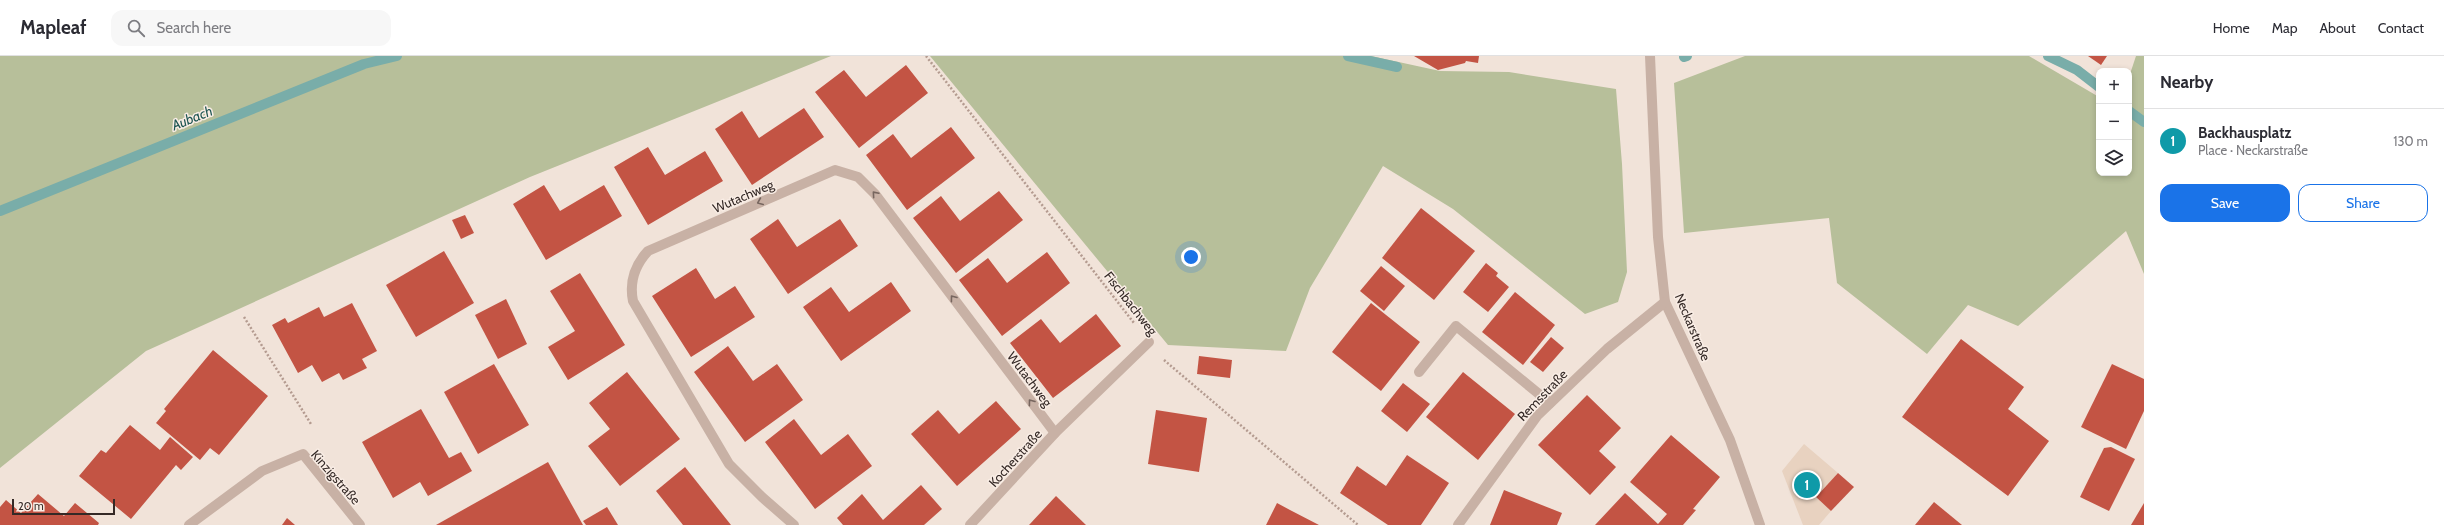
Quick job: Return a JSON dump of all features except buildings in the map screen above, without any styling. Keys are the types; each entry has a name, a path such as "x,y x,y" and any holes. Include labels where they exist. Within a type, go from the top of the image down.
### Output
{"street":[{"name":"Neckarstraße","path":"1650,56 1658,237 1665,302 1730,440 1760,525"},
{"name":"Wutachweg","path":"794,525 762,497 729,464 633,301 630,288 638,262 648,251 835,170 858,177 875,194 1055,433"},
{"name":"Remsstraße","path":"1458,525 1537,416 1607,350 1665,302"},
{"path":"1419,372 1456,326 1550,403"},
{"name":"Kocherstraße","path":"970,525 1055,433 1149,342"},
{"name":"Kinzigstraße","path":"189,525 262,471 303,454 360,525"}],"path":[{"name":"Fischbachweg","path":"926,56 1159,356 1358,525"},
{"path":"244,317 312,424"}],"green space":[{"path":"0,56 831,56 530,177 146,351 0,468"},
{"path":"930,56 1371,56 1440,71 1509,72 1616,89 1622,164 1627,272 1618,302 1585,314 1453,209 1383,166 1310,288 1286,351 1168,345"},
{"path":"1745,56 2029,56 2096,95 2096,176 2132,176 2132,68 2136,56 2144,56 2144,274 2126,231 2018,326 1968,305 1927,354 1837,283 1829,218 1684,233 1674,83"}],"shaded area":[{"path":"1804,444 1838,473 1816,497 1831,511 1819,525 1803,525 1782,471"}],"waterway":[{"name":"Aubach","path":"0,211 364,64 397,56"},
{"name":"Aubach","path":"1348,56 1397,67"},
{"path":"2048,56 2077,70 2096,85"},
{"path":"2132,113 2144,122"}],"place":[{"name":"Backhausplatz","path":"1807,485"}]}
